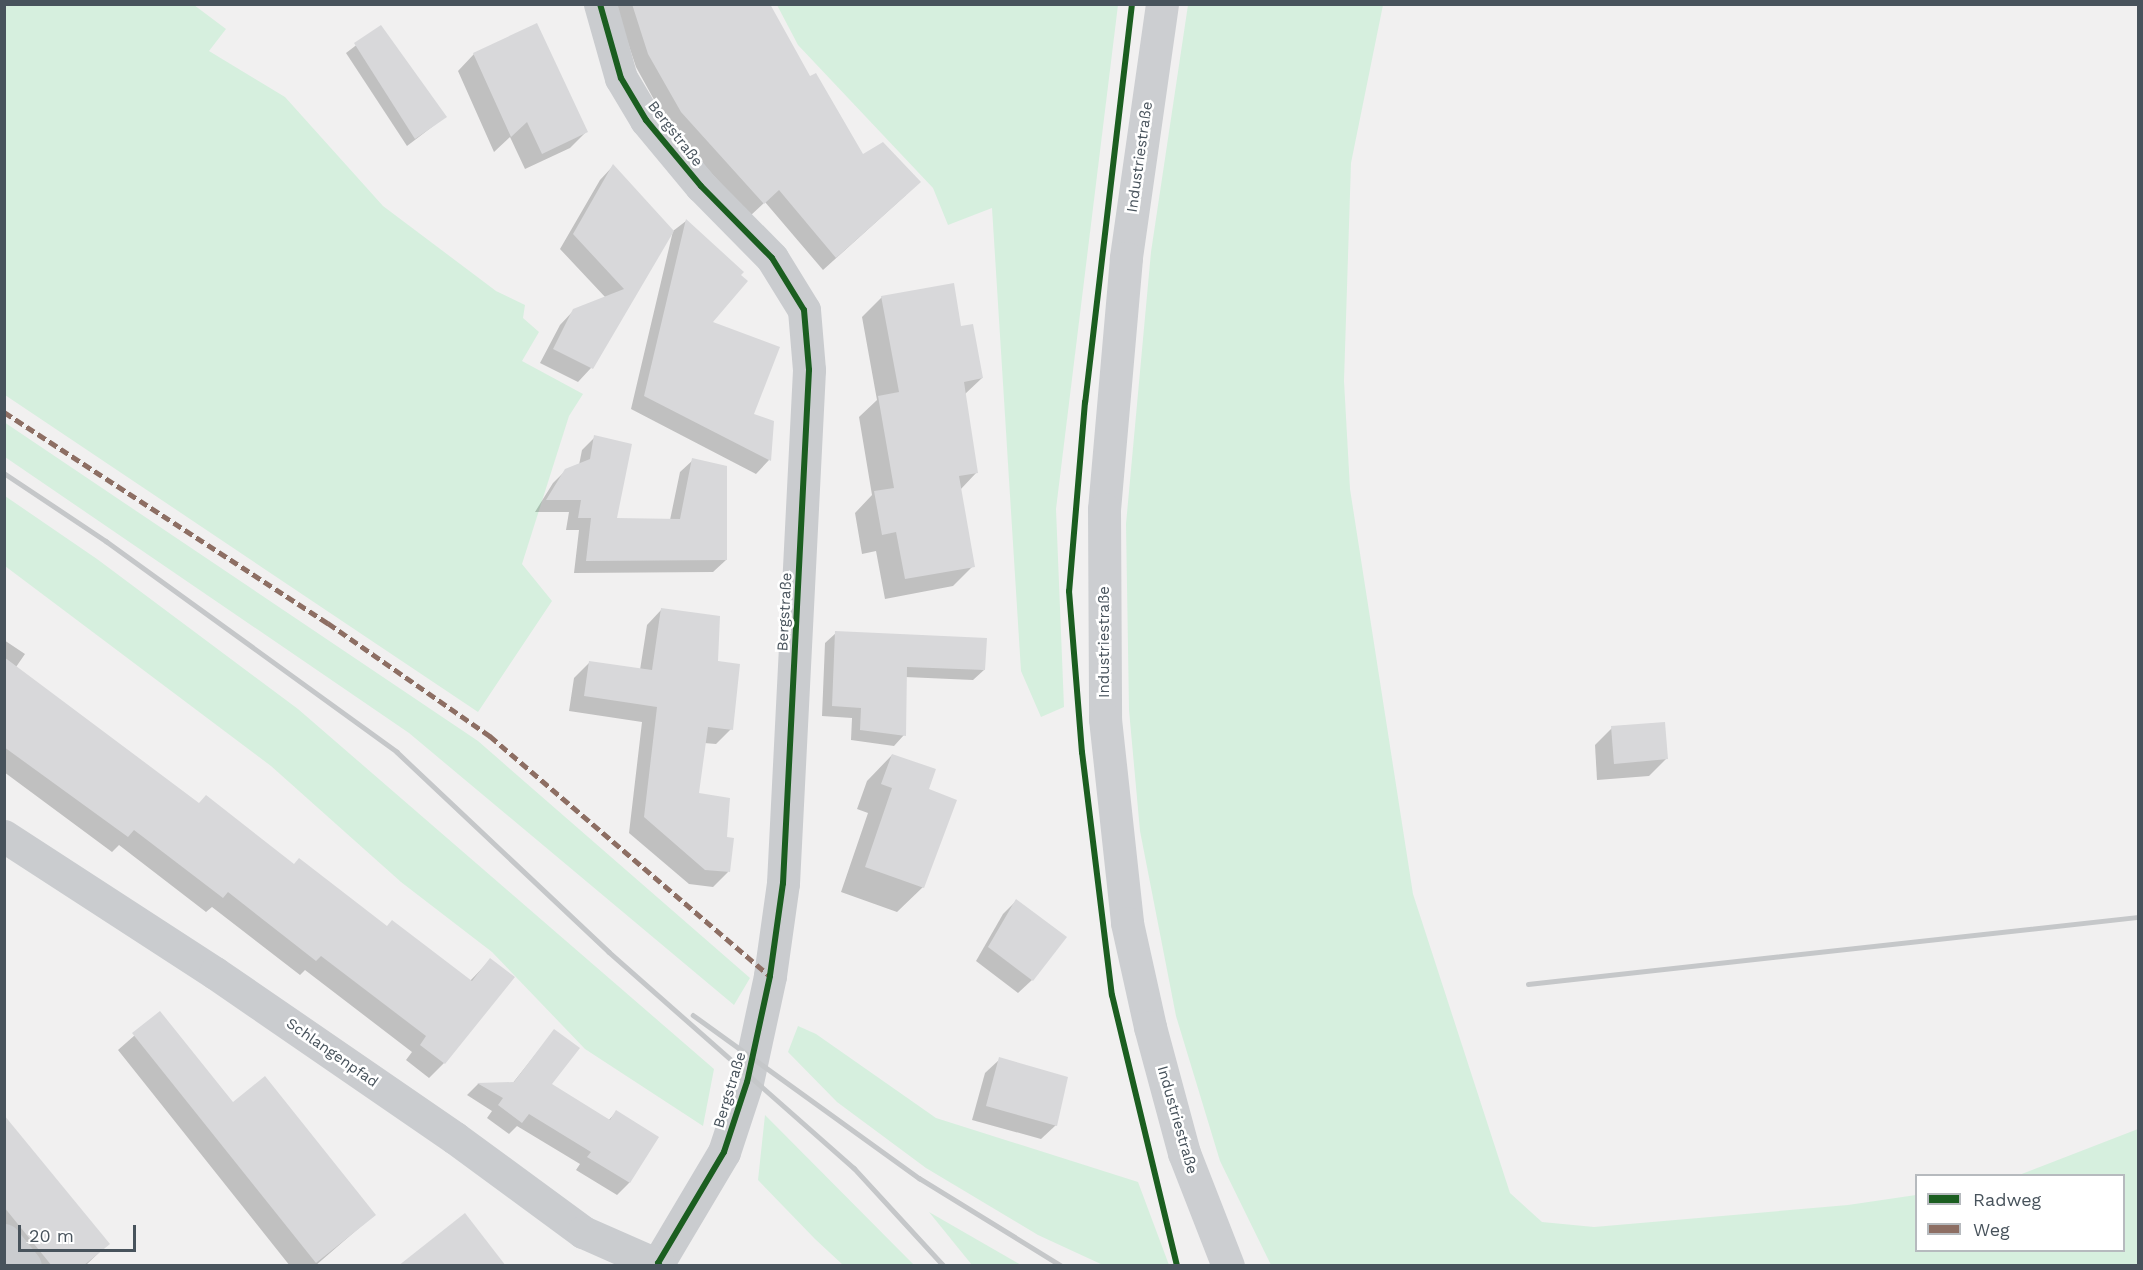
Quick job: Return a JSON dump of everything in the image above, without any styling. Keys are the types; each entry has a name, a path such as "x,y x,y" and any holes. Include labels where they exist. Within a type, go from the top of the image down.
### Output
{"main road":[{"name":"Industriestraße","path":"1162,4 1126,258 1104,509 1105,719 1127,923 1150,1027 1184,1152 1228,1266"}],"street":[{"name":"Bergstraße","path":"600,4 621,78 646,120 701,186 772,258 804,310 809,370 783,883 770,976 747,1082 724,1152 659,1264"},
{"name":"Schlangenpfad","path":"4,836 263,1006 446,1132 583,1232 659,1264"},
{"path":"4,1240 25,1266"}],"green space":[{"path":"4,5 194,5 226,29 209,51 285,97 383,206 496,291 525,305 523,318 539,332 522,361 583,394 569,416 522,564 552,601 478,712 5,395"},
{"path":"777,5 1118,5 1056,509 1064,707 1041,717 1021,671 992,208 948,225 933,188 798,45"},
{"path":"1188,5 1383,5 1351,163 1344,381 1350,489 1413,894 1510,1193 1542,1222 1594,1227 1848,1205 1915,1195 1915,1252 2125,1252 2125,1174 2022,1174 2138,1129 2138,1265 1271,1265 1220,1161 1176,1016 1140,831 1129,710 1126,524 1151,252"},
{"path":"4,422 478,741 750,978 734,1005 409,733 5,457"},
{"path":"5,496 97,559 298,709 714,1069 703,1126 585,1049 492,952 401,882 271,766 5,566"},
{"path":"798,1026 816,1034 936,1118 1138,1182 1169,1265 1103,1265 1038,1235 926,1168 837,1102 788,1052"},
{"path":"765,1115 914,1265 843,1265 815,1239 758,1180"},
{"path":"929,1212 1021,1265 972,1265"}],"building":[{"path":"632,4 770,4 810,76 816,73 863,154 883,142 921,182 836,258 779,190 764,204 681,112 648,54"},
{"path":"537,23 588,132 542,154 527,122 511,137 473,53"},
{"path":"381,25 447,117 415,139 354,43"},
{"path":"613,164 674,231 593,369 553,349 573,309 624,289 573,234"},
{"path":"686,219 744,272 741,275 748,281 713,322 780,347 754,414 774,421 771,461 644,396"},
{"path":"954,283 961,326 973,324 983,378 964,382 978,473 959,476 975,567 905,579 896,532 882,535 874,491 894,488 878,396 899,392 881,296"},
{"path":"594,435 632,444 617,518 680,519 692,458 727,466 727,560 586,561 591,518 578,518 581,500 546,500 565,469 590,459"},
{"path":"661,608 720,616 718,661 740,664 733,730 708,727 699,793 730,798 727,837 734,838 730,872 705,870 644,817 657,707 584,696 589,661 652,670"},
{"path":"835,631 987,638 985,670 907,667 906,736 860,730 861,708 832,706"},
{"path":"4,657 199,803 206,795 294,864 299,858 387,926 392,920 472,981 490,958 515,977 445,1064 420,1045 426,1036 321,956 316,961 228,892 223,898 134,830 128,837 4,747"},
{"path":"1665,722 1668,759 1614,764 1611,726"},
{"path":"892,754 936,769 929,789 957,800 924,888 865,867 892,788 881,784"},
{"path":"1016,899 1067,937 1033,981 988,947"},
{"path":"160,1011 233,1102 265,1076 376,1215 316,1263 132,1033"},
{"path":"554,1029 580,1048 552,1084 610,1120 616,1110 659,1137 630,1183 587,1157 591,1152 529,1114 522,1123 498,1105 503,1098 477,1083 514,1082"},
{"path":"999,1057 1068,1077 1057,1126 986,1106"},
{"path":"4,1115 110,1244 83,1266 52,1266 4,1207"},
{"path":"465,1213 506,1266 398,1266"}],"railway":[{"path":"4,473 106,541 397,752 609,952 854,1168 944,1266"},
{"path":"1528,984 2138,917"},
{"path":"693,1015 919,1178 1062,1266"}],"marked path":[{"path":"4,412 328,623 490,736 770,976"}],"cycle path":[{"path":"600,4 621,78 646,120 701,186 772,258 804,310 809,370 783,883 770,976 747,1082 724,1152 658,1263 660,1266"},
{"path":"1132,4 1085,402 1069,591 1082,752 1112,995 1177,1266"}]}
